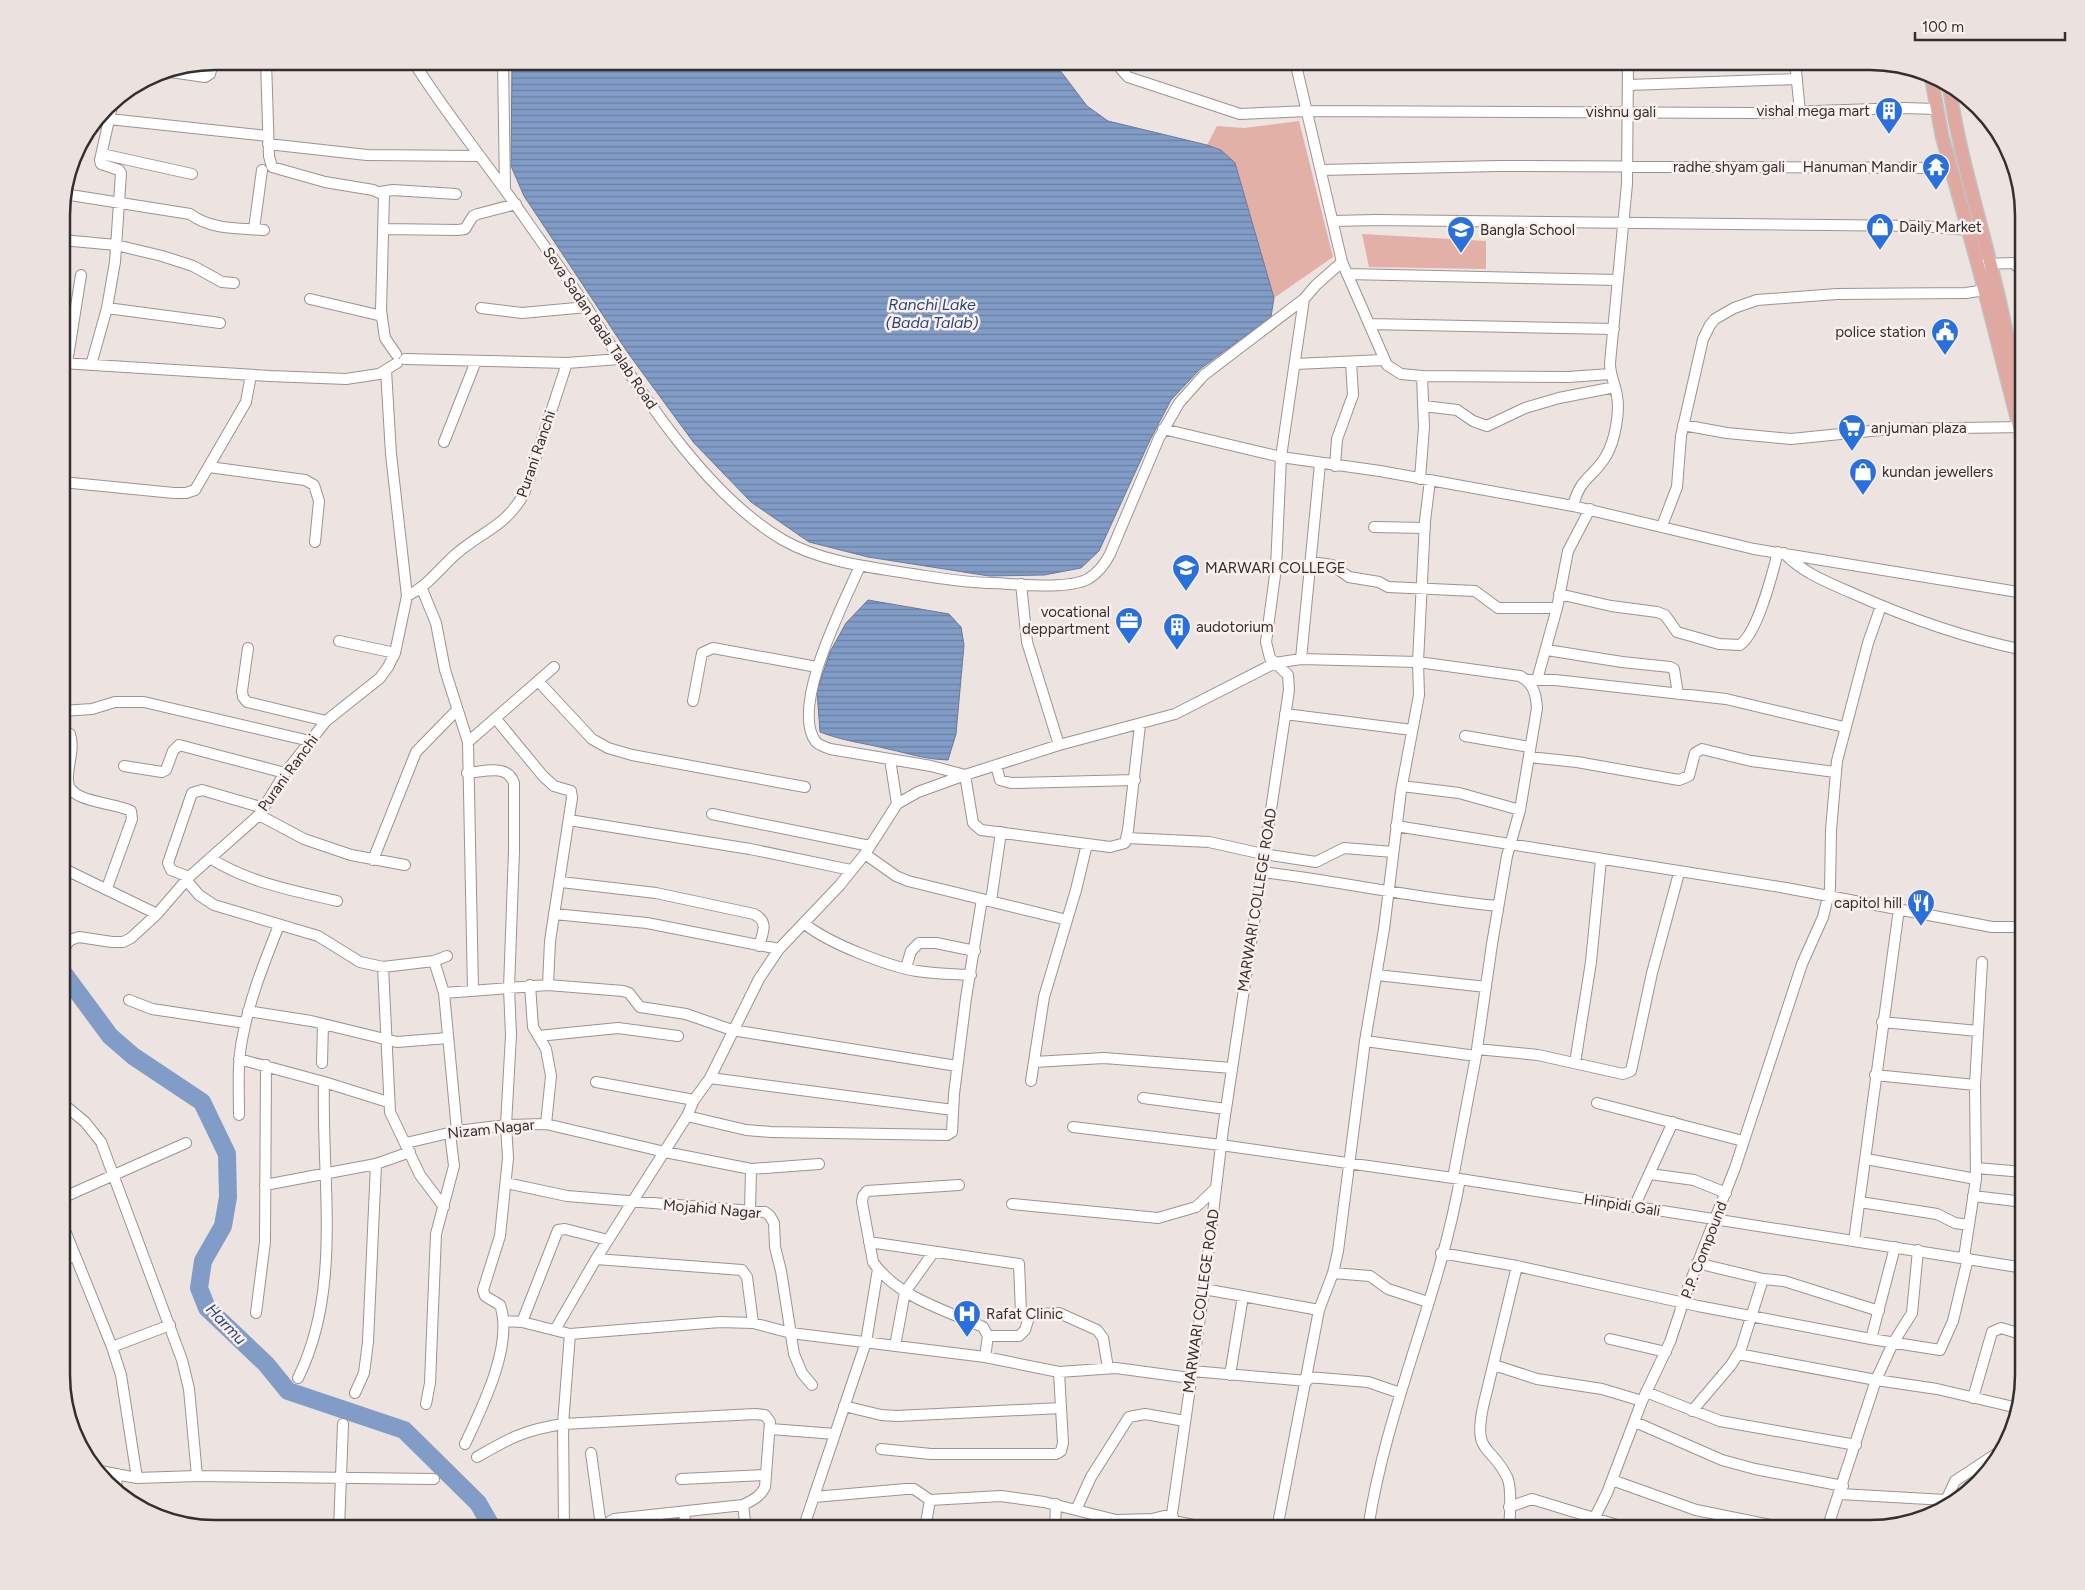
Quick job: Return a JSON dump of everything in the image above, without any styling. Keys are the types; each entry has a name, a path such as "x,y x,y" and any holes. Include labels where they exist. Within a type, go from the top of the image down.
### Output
{"main road":[{"path":"1932,84 1936,109 1968,230 1984,264 1985,290 2015,404"},
{"path":"1951,95 1984,264 2015,376"}],"street":[{"path":"184,74 205,77 210,74 211,70"},
{"path":"266,70 268,140 272,167 325,182 380,192 393,190 456,194"},
{"name":"Seva Sadan Bada Talab Road","path":"418,70 434,97 516,204 586,307 632,380 705,473 741,508 763,526 809,553 860,566 965,582 1020,584 1081,581 1100,569 1116,543 1164,429 1179,403 1204,375 1304,299"},
{"path":"503,70 505,189"},
{"name":"vishnu gali","path":"1122,70 1128,77 1240,114 1307,111 1629,113 1936,109"},
{"path":"1297,70 1342,262 1383,360 1401,374 1422,376 1586,377 1610,374"},
{"path":"1572,506 1578,488 1603,461 1610,446 1618,407 1615,387 1610,374 1628,168 1628,70"},
{"path":"1796,70 1800,112"},
{"path":"1629,85 1797,79"},
{"path":"113,111 268,140 367,155 479,156"},
{"path":"91,365 107,308 116,245 119,204 121,173 119,170 101,164 108,117"},
{"path":"102,154 192,174"},
{"name":"radhe shyam gali","path":"1321,170 1498,166 1951,168"},
{"path":"72,195 190,214 205,223 230,228 259,230 262,170"},
{"path":"380,192 384,195 385,202 382,316 385,338 399,359"},
{"path":"384,228 465,229 473,216 516,204"},
{"path":"1333,222 1376,220 1623,222 1922,226 1968,230"},
{"path":"70,241 116,245 178,260 200,269 216,280 234,284"},
{"path":"1304,299 1316,285 1342,262"},
{"path":"1984,264 2013,263"},
{"path":"1347,274 1618,280"},
{"path":"70,332 81,275"},
{"path":"1662,526 1679,480 1683,425 1706,332 1715,319 1740,306 1757,300 1782,297 1890,292 1966,293 1985,290"},
{"path":"310,299 382,316"},
{"name":"MARWARI COLLEGE ROAD","path":"1172,1520 1204,1289 1226,1109 1290,680 1288,675 1270,658 1266,642 1277,561 1281,457 1304,299"},
{"path":"481,308 522,313 586,307"},
{"path":"107,308 220,323"},
{"path":"1369,324 1614,329"},
{"path":"70,363 251,375 346,378 366,377 386,370 399,359 567,363 619,359"},
{"path":"1295,364 1383,360"},
{"path":"444,442 476,361"},
{"path":"1335,466 1337,439 1353,395 1351,362"},
{"name":"Purani Ranchi","path":"70,940 79,937 122,942 131,938 157,914 188,879 262,811 285,772 326,722 380,678 395,653 407,596 422,589 457,553 499,525 514,511 524,494 567,363"},
{"path":"386,370 391,454 407,596"},
{"path":"70,483 186,493 196,490 246,402 251,375"},
{"path":"1279,1520 1319,1310 1333,1273 1338,1251 1365,1041 1389,893 1396,826 1419,696 1418,662 1425,528 1422,376"},
{"path":"1424,406 1457,410 1474,421 1488,426 1525,408 1559,398 1615,387"},
{"path":"1683,425 1727,433 1790,439 1890,430 2015,427"},
{"path":"1164,429 1281,457 1425,479 1572,506 1754,549 2015,591"},
{"path":"1301,658 1320,464"},
{"path":"209,467 305,480 314,485 319,501 315,542"},
{"path":"1370,1520 1375,1487 1400,1393 1441,1253 1456,1179 1498,906 1520,810 1529,758 1536,696 1532,680 1546,650 1557,608 1568,551 1590,510"},
{"path":"1374,527 1425,528"},
{"path":"1559,594 1611,606 1656,612 1665,615 1677,632 1719,644 1740,645 1749,635 1781,552"},
{"path":"1781,552 1796,566 1880,606 1958,635 2015,648"},
{"path":"1311,562 1336,566 1343,573 1356,580 1379,582 1394,588 1475,591 1498,608 1557,608"},
{"path":"860,566 817,666 810,723 818,744 830,749 944,769 965,775"},
{"path":"1020,584 1027,642 1059,745"},
{"path":"422,589 436,624 445,670 468,742 467,773 473,990"},
{"name":"P.P. Compound","path":"1592,1520 1612,1480 1644,1397 1666,1352 1697,1263 1726,1193 1802,964 1818,932 1828,896 1835,772 1844,727 1880,606"},
{"path":"339,640 395,653"},
{"path":"248,648 242,691 243,697 248,702 326,722"},
{"path":"693,700 702,653 706,649 713,648 817,666"},
{"path":"1546,650 1622,662 1670,666 1674,669 1678,694"},
{"path":"555,1330 596,1259 665,1152 687,1116 694,1100 710,1078 732,1030 767,964 779,949 805,924 868,850 897,804 918,792 1059,745 1140,725 1188,708 1275,662 1301,658 1418,662 1520,676 1532,680 1678,694 1760,705 1844,727"},
{"path":"468,742 554,667"},
{"path":"538,681 592,739 608,748 632,755 805,787"},
{"path":"70,710 92,709 114,702 136,701 310,741"},
{"path":"373,860 416,752 457,710"},
{"path":"1285,714 1412,730"},
{"path":"496,719 543,776 554,786 571,791 572,798 561,882 550,941 548,985"},
{"path":"965,775 976,828 1087,844 1117,846 1125,843 1127,838 1140,725"},
{"path":"70,734 73,742 70,766"},
{"path":"1466,736 1530,746"},
{"path":"124,766 162,772 166,770 173,751 179,745 285,772"},
{"path":"1529,758 1577,762 1679,780 1689,776 1695,753 1702,750 1751,761 1835,772"},
{"path":"890,759 897,804"},
{"path":"996,765 1000,780 1011,783 1135,780"},
{"path":"465,1444 496,1372 504,1322 500,1305 485,1296 482,1290 500,1236 508,1158 506,1125 511,1035 509,988 514,851 514,783 507,771 467,773"},
{"path":"1402,786 1459,793 1520,810"},
{"path":"70,789 71,792 78,797 124,807 131,812 132,819 107,888"},
{"path":"405,865 373,860 304,840 262,811 202,790 192,793 168,863 172,870 188,879 199,894 214,905 279,926 318,936 360,962 383,967 434,962 447,956"},
{"path":"712,814 868,850 896,876 908,881 1067,920"},
{"path":"569,820 750,849 851,870"},
{"path":"1396,826 1511,843 1601,860 1828,896 1992,927 2015,927"},
{"path":"687,1116 746,1130 771,1132 947,1135 952,1132 957,1066 971,975 1001,832"},
{"path":"1127,838 1209,842 1263,854 1316,862 1344,848 1393,852"},
{"path":"1031,1081 1044,996 1087,844"},
{"path":"210,858 226,868 272,886 337,901"},
{"path":"1575,1063 1591,962 1601,860"},
{"path":"70,872 157,914"},
{"path":"1260,872 1322,879 1389,893 1498,906"},
{"path":"1365,1041 1477,1052 1538,1054 1623,1074 1631,1071 1652,973 1679,873"},
{"path":"561,882 656,893 754,914 762,918 765,924 759,946"},
{"path":"1854,1241 1866,1159 1882,1022 1899,909"},
{"path":"554,914 647,923 779,949"},
{"path":"805,924 826,940 906,968 933,973 971,975"},
{"path":"238,1115 239,1059 245,1023 279,926"},
{"path":"906,968 911,950 919,943 936,943 975,951"},
{"path":"426,1404 430,1383 436,1234 454,1166 444,993 434,962"},
{"path":"1441,1253 1517,1266 1753,1317 1940,1350 1953,1320 1966,1258 1968,1225 1976,1179 1975,1085 1982,962"},
{"path":"383,967 388,1102 390,1112 420,1175 444,1207"},
{"path":"1377,975 1486,987"},
{"path":"444,993 548,985 629,993 640,1007 669,1010 732,1030 957,1066"},
{"path":"530,986 533,1026 546,1049 552,1076 546,1124"},
{"path":"129,1000 152,1009 245,1023"},
{"path":"248,1011 324,1024 397,1042 448,1038"},
{"path":"1882,1022 1978,1031"},
{"path":"322,1064 324,1024"},
{"path":"538,1036 618,1028 678,1036"},
{"path":"1034,1062 1104,1058 1232,1068"},
{"path":"239,1059 266,1064 388,1102"},
{"path":"256,1313 265,1242 266,1064"},
{"path":"1875,1075 1975,1085"},
{"path":"710,1078 953,1110"},
{"path":"298,1378 311,1353 323,1283 327,1175 323,1127 324,1082"},
{"path":"596,1082 694,1100"},
{"path":"1143,1098 1226,1109"},
{"path":"1597,1103 1743,1141"},
{"path":"70,1110 85,1122 100,1142 170,1325 189,1389 197,1476"},
{"path":"1634,1207 1673,1122"},
{"name":"Nizam Nagar","path":"265,1186 376,1164 408,1147 453,1132 506,1125 546,1124 665,1152 751,1169 819,1164"},
{"name":"Hinpidi Gali","path":"1073,1127 1349,1163 2015,1266"},
{"path":"70,1194 186,1143"},
{"path":"1866,1159 1976,1179"},
{"path":"355,1393 364,1373 368,1342 376,1164"},
{"path":"1976,1168 2015,1171"},
{"path":"750,1211 751,1169"},
{"path":"1650,1174 1694,1180 1726,1193"},
{"name":"Mojahid Nagar","path":"506,1183 567,1196 765,1212 774,1223 775,1247 797,1364 812,1385"},
{"path":"959,1185 867,1191 863,1196 862,1202 868,1242 873,1262 885,1278 906,1292 983,1327 988,1336 985,1357"},
{"path":"1012,1204 1158,1218 1196,1207 1215,1189"},
{"path":"1973,1196 2015,1201"},
{"path":"1860,1202 1937,1214 1955,1223 1968,1225"},
{"path":"522,1322 558,1230 565,1229 608,1240"},
{"path":"868,1242 933,1253 1019,1264 1020,1312 1023,1316 1059,1314 1097,1330 1103,1338 1108,1368"},
{"path":"70,1243 112,1347 121,1375 136,1478"},
{"path":"1871,1339 1895,1247"},
{"path":"1830,1520 1876,1380 1893,1343 1912,1313 1918,1250"},
{"path":"895,1346 906,1292 933,1253"},
{"path":"70,1258 75,1256"},
{"path":"596,1259 742,1270 747,1277 753,1324"},
{"path":"1697,1263 1763,1279 1784,1281 1879,1311"},
{"path":"1509,1520 1507,1477 1485,1449 1480,1440 1479,1431 1517,1266"},
{"path":"806,1520 866,1342 878,1269"},
{"path":"1333,1273 1375,1278 1388,1289 1428,1302"},
{"path":"1692,1411 1738,1354 1753,1317 1763,1279"},
{"path":"1204,1289 1319,1310"},
{"path":"1230,1375 1243,1296"},
{"path":"988,1336 1020,1336 1025,1330 1029,1316"},
{"path":"504,1322 522,1322 570,1334 720,1322 753,1324 791,1333 985,1357 1060,1372 1108,1368 1191,1375 1230,1375 1368,1382 1400,1393"},
{"path":"112,1347 170,1325"},
{"path":"1974,1398 1992,1332 2001,1328 2015,1332"},
{"path":"564,1520 563,1424 570,1334"},
{"path":"1610,1340 1666,1352"},
{"path":"1738,1354 1876,1380 1931,1388 2011,1406"},
{"path":"1494,1365 1537,1378 1644,1397 1736,1424 1856,1445"},
{"path":"881,1449 931,1454 1056,1454 1061,1451 1063,1443 1060,1372"},
{"path":"844,1406 881,1415 897,1416 1061,1408"},
{"path":"477,1457 514,1435 538,1428 563,1424 755,1414 765,1415 770,1422 771,1429 765,1487 761,1495 743,1505 612,1520"},
{"path":"1076,1510 1091,1477 1129,1417 1145,1414 1185,1421"},
{"path":"1635,1422 1722,1460 1755,1469 1841,1490 1936,1504"},
{"path":"339,1520 343,1424"},
{"path":"771,1429 835,1434"},
{"path":"591,1453 598,1520"},
{"path":"1948,1497 1955,1481 1988,1460"},
{"path":"107,1472 136,1478 197,1476 434,1479"},
{"path":"117,1474 117,1482"},
{"path":"681,1479 766,1475"},
{"path":"1612,1480 1696,1510 1746,1520"},
{"path":"814,1497 906,1488 914,1489 930,1500 987,1495 1056,1504 1116,1520 1159,1520"},
{"path":"1509,1507 1532,1499 1602,1520"},
{"path":"926,1520 930,1500"},
{"path":"1056,1504 1056,1520"},
{"path":"743,1505 745,1520"},
{"path":"684,1512 685,1520"}],"shaded area":[{"path":"1299,121 1333,257 1274,298 1235,164 1207,145 1217,126 1244,128"},
{"path":"1362,234 1486,241 1486,269 1369,267"}],"water":[{"name":"Ranchi Lake (Bada Talab)","path":"512,70 1060,70 1087,106 1108,121 1207,145 1221,150 1235,163 1274,298 1271,317 1200,369 1171,400 1150,440 1099,551 1081,568 1044,575 989,576 868,557 809,542 751,502 694,443 628,353 524,196 511,166"},
{"path":"868,600 949,614 961,627 964,645 956,734 948,760 917,756 845,740 820,732 817,691 830,652 846,623"}],"waterway":[{"name":"Harmu","path":"70,982 110,1036 133,1056 202,1102 227,1154 228,1197 223,1226 203,1261 199,1288 207,1308 266,1364 288,1391 404,1430 478,1503 488,1520"}],"place":[{"name":"vishal mega mart","path":"1889,135"},
{"name":"Hanuman Mandir","path":"1936,191"},
{"name":"Daily Market","path":"1880,251"},
{"name":"Bangla School","path":"1461,254"},
{"name":"police station","path":"1945,356"},
{"name":"anjuman plaza","path":"1852,452"},
{"name":"kundan jewellers","path":"1863,496"},
{"name":"MARWARI COLLEGE","path":"1186,592"},
{"name":"vocational deppartment","path":"1129,645"},
{"name":"audotorium","path":"1177,651"},
{"name":"capitol hill","path":"1921,927"},
{"name":"Rafat Clinic","path":"967,1338"}]}
